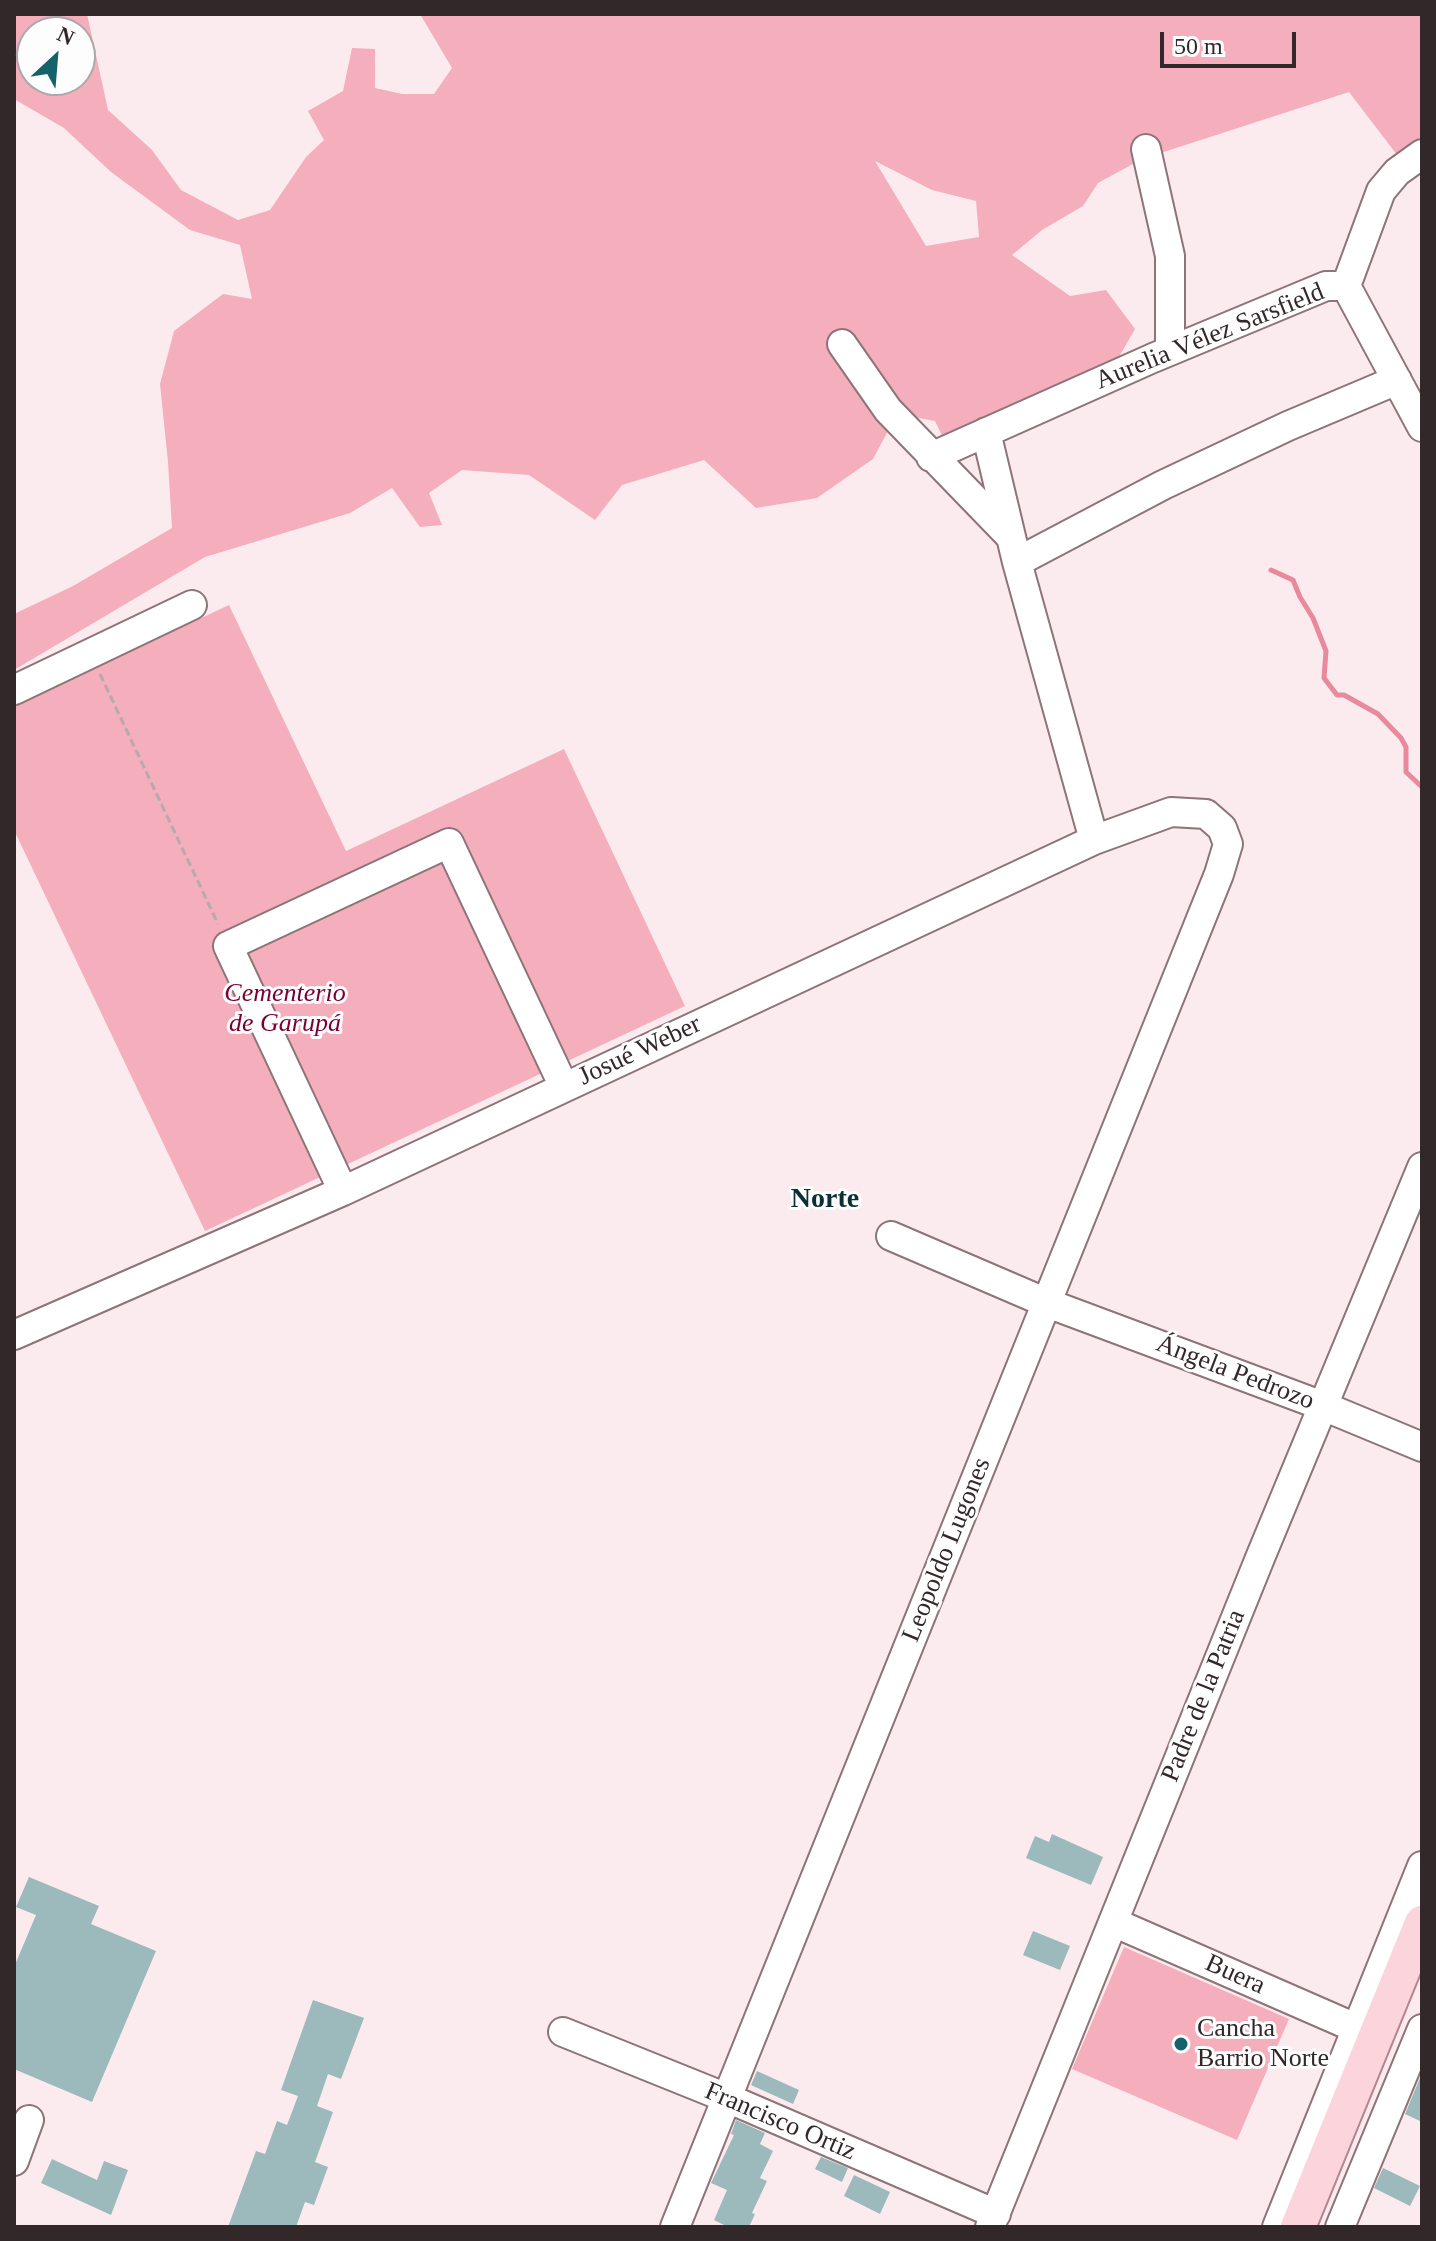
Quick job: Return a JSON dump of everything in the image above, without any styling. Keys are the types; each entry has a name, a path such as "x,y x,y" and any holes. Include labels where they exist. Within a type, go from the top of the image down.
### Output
{"main road":[{"path":"1298,2227 1422,1923"},
{"path":"1319,2227 1422,1980"}],"street":[{"path":"1146,149 1170,256 1170,350"},
{"name":"Aurelia Vélez Sarsfield","path":"931,457 1170,350 1326,286 1346,286 1381,191 1397,172 1422,154"},
{"path":"1346,286 1422,427"},
{"path":"842,344 888,410 1014,549"},
{"path":"1014,549 1397,380"},
{"path":"986,432 1014,549 1094,840"},
{"path":"14,690 192,605"},
{"name":"Josué Weber","path":"14,1335 343,1191 1094,840 1171,812 1206,814 1222,828 1228,844 1219,874"},
{"path":"343,1191 228,946 449,843 564,1087"},
{"name":"Leopoldo Lugones","path":"675,2227 1219,874"},
{"name":"Padre de la Patria","path":"993,2220 1422,1167"},
{"name":"Ángela Pedrozo","path":"891,1236 1047,1303 1323,1406 1422,1447"},
{"path":"1277,2227 1422,1866"},
{"name":"Buera","path":"1113,1922 1358,2029"},
{"path":"1340,2227 1422,2029"},
{"name":"Francisco Ortiz","path":"563,2032 727,2098 993,2220"},
{"path":"14,2161 29,2120"}],"path":[{"path":"90,654 228,946"}],"green space":[{"path":"14,14 87,16 16,16 16,96 96,96 96,55 108,110 152,150 181,190 238,220 270,210 306,157 324,140 308,111 343,91 352,48 375,49 375,88 402,94 434,94 452,68 420,14 1422,14 1422,167 1404,164 1349,92 1142,159 1098,183 1083,206 1042,230 1012,255 1070,296 1106,290 1135,329 1112,369 1018,415 1001,443 950,452 935,421 897,414 873,459 817,498 756,508 704,460 622,485 595,520 529,475 462,470 429,493 442,525 420,527 392,488 350,513 205,557 14,670 14,614 73,586 172,528 160,384 174,331 223,294 252,299 240,245 190,230 111,172 64,128 14,99","holes":["875,161 932,190 976,201 979,237 926,246"]},
{"name":"Cementerio de Garupá","path":"229,605 346,851 564,749 685,1006 205,1231 14,830 14,706"},
{"name":"Cancha Barrio Norte","path":"1124,1947 1289,2019 1237,2140 1072,2069"}],"building":[{"path":"1052,1834 1103,1857 1091,1885 1026,1858 1035,1836 1049,1842"},
{"path":"29,1877 99,1906 91,1924 156,1951 92,2102 14,2069 14,1967 36,1915 16,1907"},
{"path":"1033,1931 1070,1946 1060,1970 1023,1955"},
{"path":"313,2000 364,2018 341,2079 328,2074 317,2106 333,2112 315,2162 328,2167 314,2205 305,2202 296,2227 228,2227 256,2151 265,2154 277,2121 287,2125 298,2096 281,2090"},
{"path":"757,2071 799,2090 793,2104 751,2085"},
{"path":"1422,2073 1422,2122 1405,2114"},
{"path":"736,2120 765,2133 760,2144 773,2151 760,2178 767,2181 749,2227 728,2227 714,2220 727,2190 711,2183 734,2135 731,2134"},
{"path":"821,2157 848,2168 842,2182 815,2169"},
{"path":"52,2159 97,2180 104,2161 128,2170 111,2215 41,2183"},
{"path":"1383,2168 1420,2186 1410,2206 1374,2188"},
{"path":"854,2175 890,2192 880,2214 844,2196"}],"waterway":[{"path":"1271,570 1293,580 1313,618 1326,651 1324,678 1337,695 1344,695 1378,714 1401,738 1406,747 1406,772 1422,787"}],"place":[{"name":"Cancha Barrio Norte","path":"1181,2044"}],"district":[{"name":"Norte","path":"825,1200"}]}
